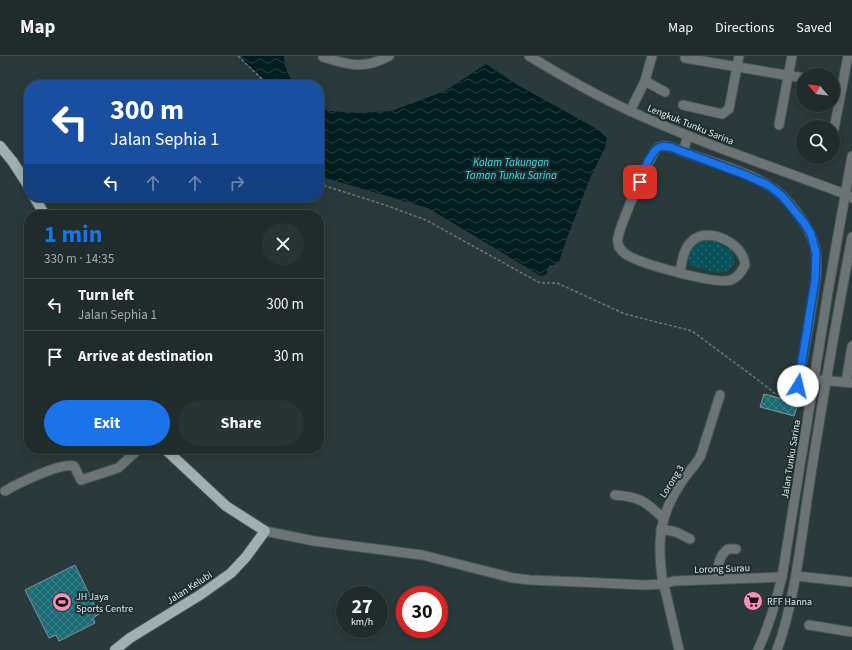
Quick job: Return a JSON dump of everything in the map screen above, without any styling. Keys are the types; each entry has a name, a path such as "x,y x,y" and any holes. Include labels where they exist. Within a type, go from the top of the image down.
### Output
{"main road":[{"path":"0,146 24,179"},
{"path":"171,454 226,506 265,531"},
{"name":"Jalan Kelubi","path":"115,650 130,638 200,595 231,573 246,557 265,531"}],"street":[{"path":"323,58 341,63 364,65 377,62 389,56"},
{"name":"Lengkuk Tunku Sarina","path":"529,56 594,94 630,111 688,136 849,196"},
{"path":"630,111 645,81 652,56"},
{"path":"683,105 722,114 726,112 729,109 739,56"},
{"path":"779,125 792,56"},
{"path":"840,78 848,56"},
{"path":"685,58 796,77"},
{"path":"645,81 666,92"},
{"path":"683,152 688,136"},
{"path":"680,273 686,247 695,238 703,235 714,236 731,243 741,251 745,260 744,268 736,277 730,280 712,280 680,273 651,265 628,256 620,248 617,240 620,229 640,182 654,152 660,147 664,146 743,174 768,185 782,196 805,224 811,234 816,253 815,280 798,386"},
{"name":"Jalan Tunku Sarina","path":"758,650 775,607 782,577 814,379 849,196 852,156"},
{"path":"776,650 784,627 796,576 852,237"},
{"path":"814,379 849,383 852,346"},
{"name":"Lorong 3","path":"679,650 663,584 660,553 661,529 663,518 682,481 701,455 720,395"},
{"path":"5,492 31,478 66,465 74,466 81,480 113,470 133,454"},
{"path":"615,495 630,496 644,501 663,518"},
{"path":"661,529 676,532 690,539"},
{"name":"Lorong Surau","path":"265,531 299,538 422,556 513,578 530,580 645,586 674,581 782,577"},
{"path":"717,579 718,565 722,554 728,549 736,549"},
{"path":"796,576 852,582"},
{"path":"809,626 852,632"}],"path":[{"path":"238,56 263,80"},
{"path":"324,186 426,220 538,282 558,283 625,314 692,331 777,395"}],"shaded area":[{"path":"709,237 733,251 734,264 727,271 716,273 690,265 687,258 697,238"}],"water":[{"path":"242,56 284,56 287,72 292,80 265,80 244,61"},
{"name":"Kolam Takungan Taman Tunku Sarina","path":"486,64 516,84 597,129 607,138 605,148 591,176 559,262 554,265 550,265 547,269 547,274 541,276 428,208 324,177 324,109 329,111 359,113 391,111 445,91"}],"building":[{"path":"764,394 798,403 794,416 760,407"},
{"name":"JH Jaya Sports Centre","path":"75,565 99,614 93,618 95,623 59,641 56,635 49,638 25,590"}],"place":[{"name":"RFF Hanna","path":"753,601"},
{"name":"JH Jaya Sports Centre","path":"62,602"}],"route":[{"path":"640,182 650,158 657,149 664,146 670,147 743,174 768,185 782,196 805,224 811,234 816,253 815,280 798,386"}]}
